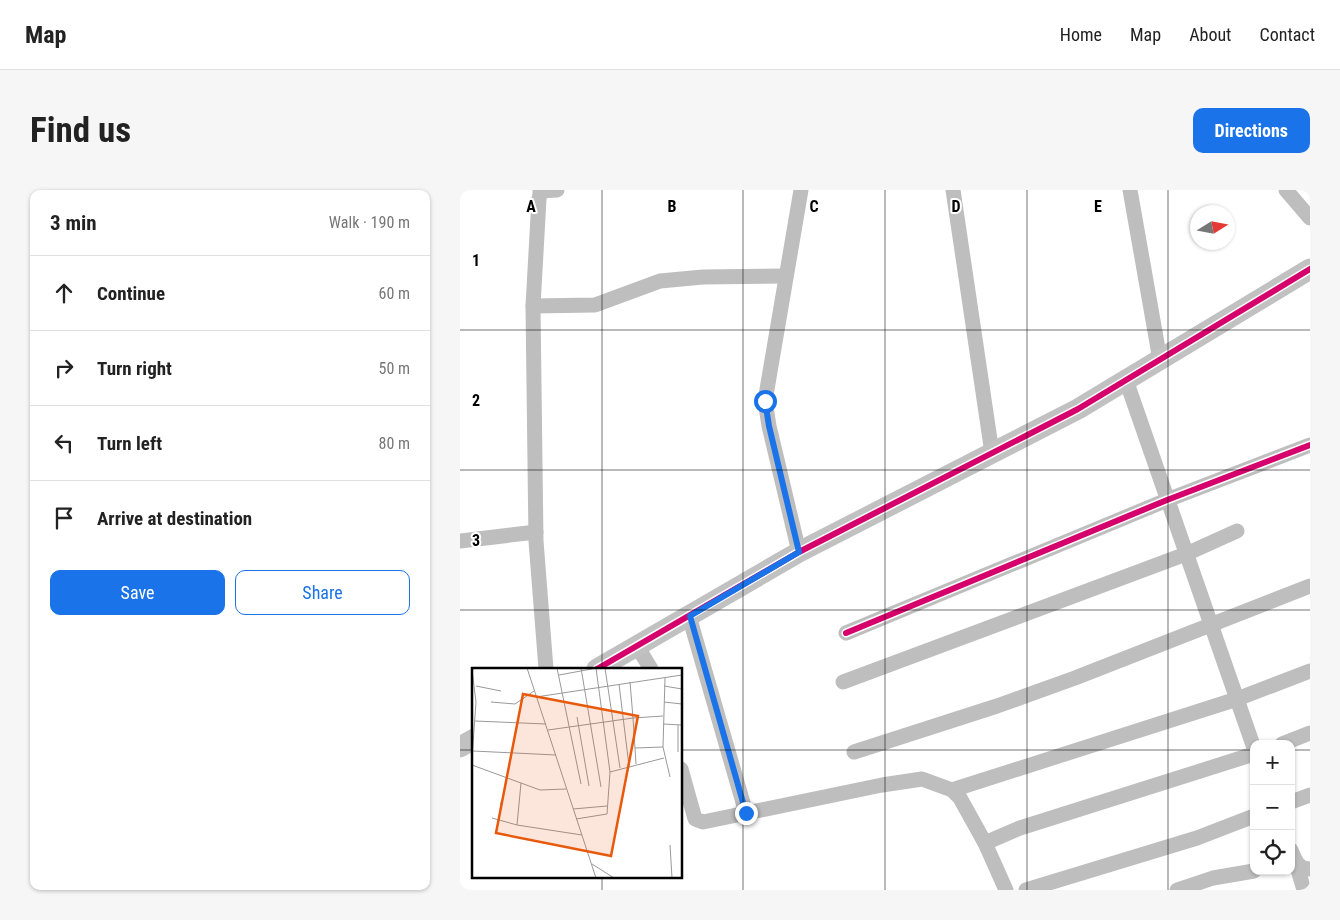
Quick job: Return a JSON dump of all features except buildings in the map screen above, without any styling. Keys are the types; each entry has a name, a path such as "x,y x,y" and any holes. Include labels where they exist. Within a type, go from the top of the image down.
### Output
{"street":[{"path":"546,668 536,532 533,306 540,191 557,190"},
{"path":"799,552 769,426 765,401 801,190"},
{"path":"953,190 992,453"},
{"path":"1130,190 1160,360"},
{"path":"1286,190 1310,218"},
{"path":"599,668 799,552 1078,409 1309,275"},
{"path":"533,306 595,305 660,281 703,277 786,276"},
{"path":"1126,380 1166,500 1212,625 1251,740"},
{"path":"846,632 1166,500 1310,445"},
{"path":"843,682 1186,554 1237,531"},
{"path":"460,541 536,532"},
{"path":"854,752 997,706 1075,678 1310,586"},
{"path":"690,616 746,813"},
{"path":"637,646 650,668"},
{"path":"952,790 1237,699 1310,671"},
{"path":"1292,740 1310,733"},
{"path":"460,747 472,741"},
{"path":"985,843 1020,828 1250,755"},
{"path":"682,773 695,819 703,822 882,785 922,779 952,790 960,798 985,843 1006,890"},
{"path":"1295,801 1310,795"},
{"path":"1026,890 1197,838 1250,818"},
{"path":"1297,861 1304,890"},
{"path":"1177,890 1213,878 1250,872"}],"cycle path":[{"path":"599,668 799,552 1078,409 1310,269"},
{"path":"846,633 1167,500 1310,445"}],"route":[{"path":"746,813 690,616 799,552 769,426 765,401"}]}
